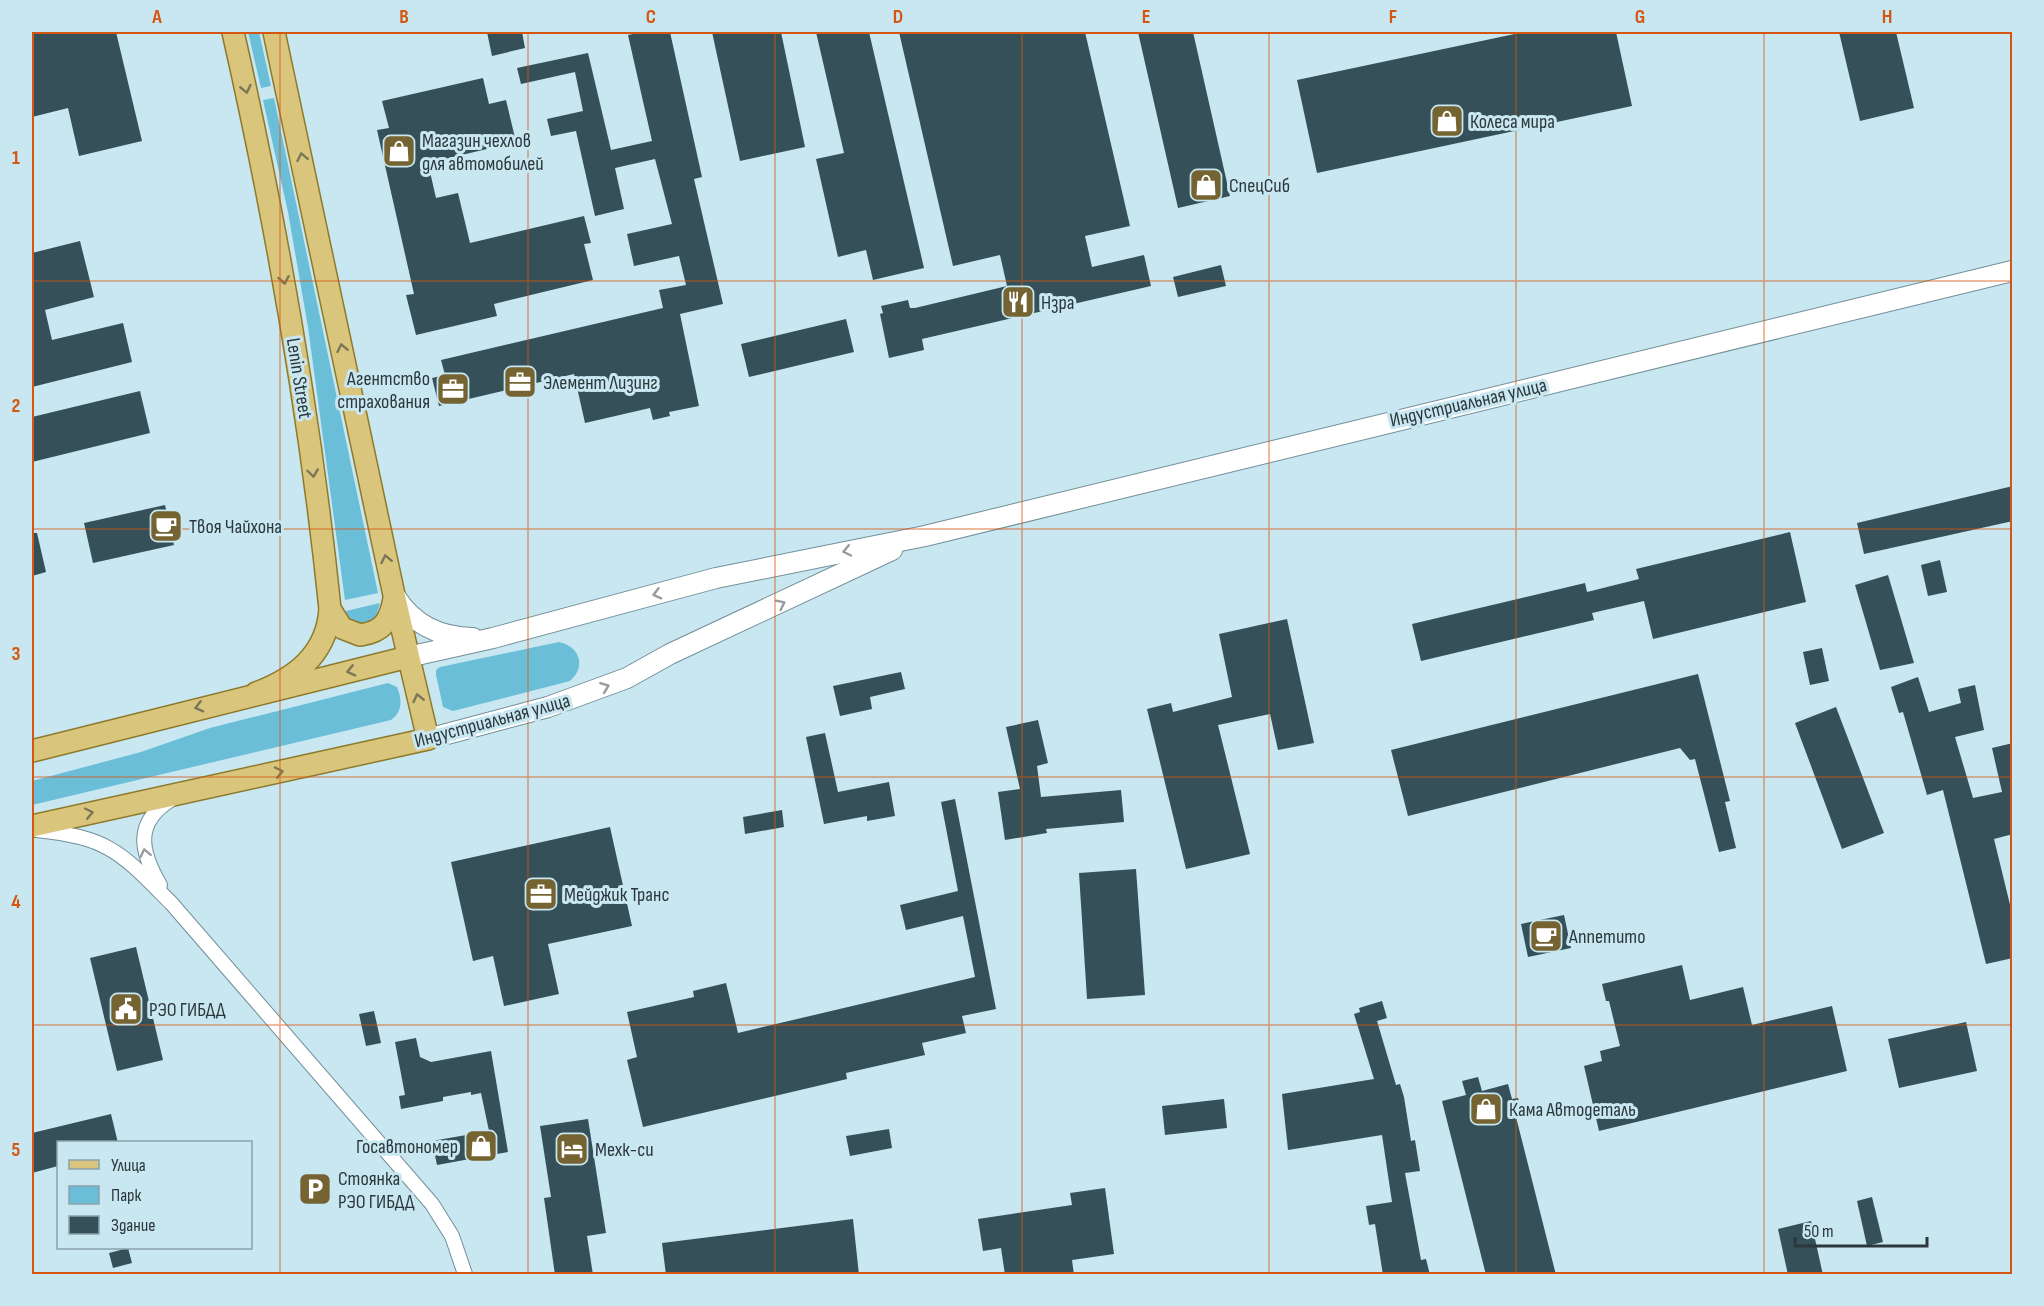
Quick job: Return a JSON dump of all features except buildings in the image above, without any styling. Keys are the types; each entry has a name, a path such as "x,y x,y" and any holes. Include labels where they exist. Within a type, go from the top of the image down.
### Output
{"main road":[{"name":"Lenin Street","path":"233,32 259,148 302,384 330,609 325,638 314,656 286,680 256,693"},
{"path":"274,32 394,595 428,739"},
{"name":"Индустриальная улица","path":"32,751 256,693 494,638 716,578 925,536 2013,271"},
{"name":"Индустриальная улица","path":"32,828 428,739 548,707 627,678 670,654 925,536"},
{"path":"330,609 335,620 350,633 370,634 381,629 387,622 394,595"},
{"path":"394,595 411,618 431,630 460,637 494,638"}],"street":[{"path":"172,904 145,857 144,835 148,824 160,807 184,792"},
{"path":"32,828 87,838 113,849 126,858 172,904 432,1204 452,1236 465,1275"}],"green space":[{"path":"248,32 259,32 271,86 261,88"},
{"path":"274,98 378,593 345,600 308,327 288,212 263,100"},
{"path":"380,603 376,617 364,624 353,620 346,611"},
{"path":"559,642 572,648 578,657 578,669 570,681 453,711 443,707 436,675 436,670 440,667"},
{"path":"388,683 397,687 400,696 398,713 391,720 32,805 32,781 141,752 210,728"}],"place":[{"name":"Колеса мира","path":"1447,121"},
{"name":"Магазин чехлов для автомобилей","path":"399,151"},
{"name":"СпецСиб","path":"1206,185"},
{"name":"Нзра","path":"1018,302"},
{"name":"Элемент Лизинг","path":"520,382"},
{"name":"Агентство страхования","path":"453,389"},
{"name":"Твоя Чайхона","path":"166,526"},
{"name":"Мейджик Транс","path":"541,894"},
{"name":"Аппетито","path":"1546,936"},
{"name":"РЭО ГИБДД","path":"126,1009"},
{"name":"Кама Автодеталь","path":"1486,1109"},
{"name":"Госавтономер","path":"481,1146"},
{"name":"Мехк-си","path":"572,1149"},
{"name":"Стоянка РЭО ГИБДД","path":"315,1189"}]}
